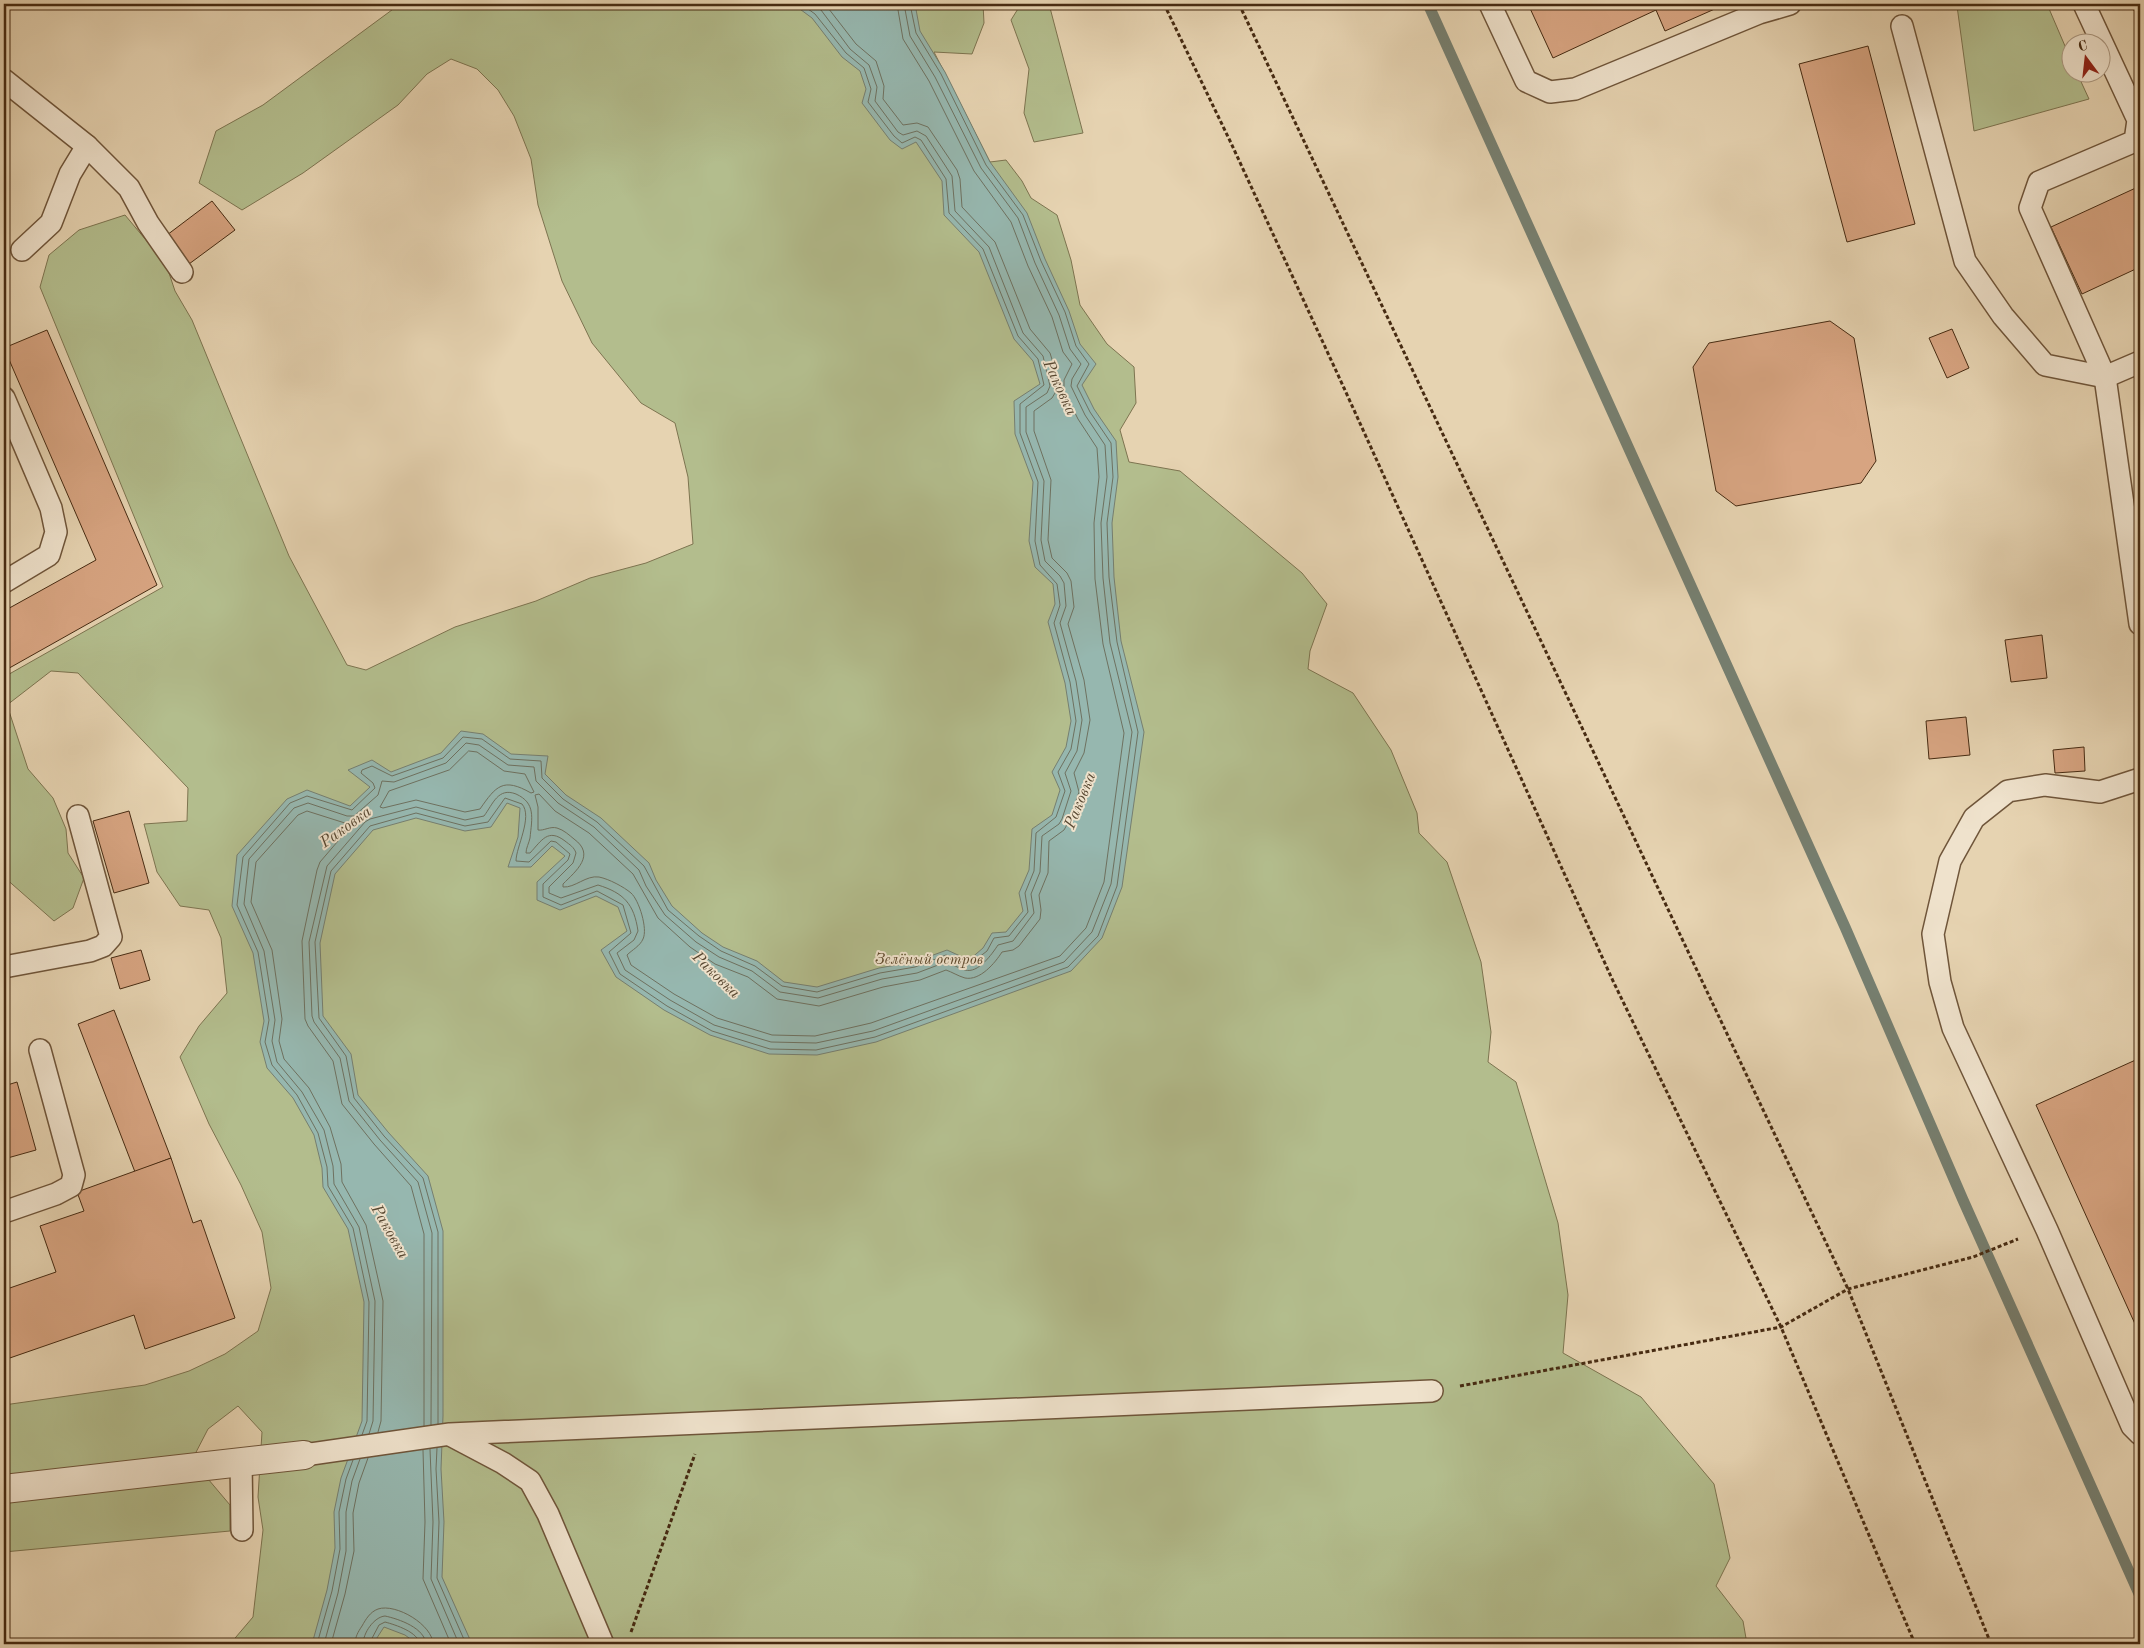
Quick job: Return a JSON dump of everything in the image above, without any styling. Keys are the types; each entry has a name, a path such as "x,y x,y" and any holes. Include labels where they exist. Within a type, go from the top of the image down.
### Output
{"street":[{"path":"4,1489 304,1455"}],"lane":[{"path":"1490,4 1526,81 1550,92 1575,89 1760,13 1790,4"},
{"path":"2084,4 2138,120 2135,141 2039,182 2030,208 2105,377 2140,624"},
{"path":"1902,26 1965,261 2002,316 2044,365 2105,377 2140,362"},
{"path":"4,80 87,146 129,188 148,223 182,272"},
{"path":"22,250 51,224 70,174 87,146"},
{"path":"4,398 51,508 56,532 50,555 4,582"},
{"path":"2140,779 2100,792 2045,785 2008,792 1974,818 1950,860 1933,934 1940,982 1953,1028 2047,1230 2132,1426 2140,1434"},
{"path":"4,967 90,951 103,946 111,937 78,816"},
{"path":"4,1212 56,1194 71,1186 74,1175 40,1050"},
{"path":"304,1455 450,1434 1432,1391"},
{"path":"450,1434 530,1481 548,1514 604,1644"},
{"path":"241,1461 242,1530"}],"path":[{"path":"1164,4 1340,379 1613,981 1780,1327 1915,1644"},
{"path":"1240,4 1848,1289 1991,1644"},
{"path":"1432,1391 1780,1327 1848,1289 1973,1257 2013,1240"},
{"path":"630,1635 706,1423"}],"green space":[{"name":"Зелёный остров","path":"400,4 983,4 984,23 972,54 934,52 990,162 1006,160 1022,181 1031,198 1057,215 1071,260 1080,305 1107,344 1134,367 1136,403 1120,430 1129,462 1180,471 1302,573 1327,604 1310,651 1308,669 1353,693 1391,750 1417,813 1419,833 1447,862 1481,962 1491,1032 1488,1062 1516,1082 1558,1223 1568,1295 1563,1353 1641,1397 1714,1484 1730,1558 1716,1586 1743,1621 1747,1644 230,1644 253,1617 263,1530 258,1497 262,1432 238,1406 208,1429 192,1460 230,1505 230,1531 4,1552 4,1405 145,1385 189,1371 225,1354 258,1331 271,1288 262,1232 241,1185 209,1124 180,1057 199,1026 227,993 221,938 209,910 180,906 157,872 144,824 187,821 188,788 78,673 51,671 7,705 28,769 53,798 66,829 68,853 84,878 73,908 54,921 4,877 4,677 163,587 40,287 49,255 79,230 125,215 166,264 175,291 192,320 289,556 347,665 366,670 455,627 536,601 590,578 646,563 693,544 688,477 675,423 641,403 592,343 562,281 538,205 531,159 514,116 498,90 477,69 451,59 427,74 398,105 303,173 242,210 199,183 216,131 263,105"},
{"path":"1021,4 1049,4 1083,133 1034,142 1024,113 1029,69 1011,20"},
{"path":"1964,4 2047,4 2062,39 2062,82 2081,82 2089,99 1974,131 1957,6"}],"water":[{"name":"Раковка","path":"793,4 915,4 920,31 945,72 990,162 1027,213 1045,259 1069,311 1080,344 1096,364 1082,385 1094,409 1116,441 1118,477 1112,523 1114,577 1121,641 1144,732 1122,887 1102,938 1071,971 876,1042 817,1055 769,1054 710,1035 664,1010 616,977 601,950 627,931 618,907 596,896 560,910 537,900 537,882 565,856 552,846 531,867 508,867 518,837 520,808 507,803 491,827 465,831 416,818 373,830 335,874 320,943 323,1016 351,1054 358,1095 428,1176 443,1231 443,1416 441,1469 444,1522 442,1577 472,1644 417,1644 405,1635 384,1627 373,1644 312,1644 327,1590 335,1548 334,1512 341,1478 362,1421 364,1302 348,1229 323,1187 322,1168 314,1135 293,1098 267,1068 260,1042 264,1021 253,953 232,906 237,855 287,799 307,790 350,806 370,787 348,770 372,760 391,772 441,753 461,731 483,734 511,754 548,756 545,774 566,795 601,818 649,863 656,880 672,906 702,933 723,947 757,961 784,982 817,987 879,968 914,962 947,950 969,960 983,948 992,933 1006,932 1023,911 1019,893 1029,870 1032,829 1052,815 1060,790 1052,772 1066,747 1071,721 1065,683 1048,622 1055,604 1053,584 1035,567 1029,541 1033,482 1015,434 1014,401 1040,384 1033,361 1014,339 979,252 944,215 942,181 916,142 902,149 890,140 862,103 866,89 860,71 842,57 812,18"}],"building":[{"path":"1528,4 1726,4 1665,31 1656,10 1553,58"},
{"path":"2131,4 2140,4 2140,23"},
{"path":"1868,46 1915,224 1847,242 1799,64"},
{"path":"2140,186 2140,267 2082,294 2051,227"},
{"path":"212,201 235,230 189,264 167,235"},
{"path":"1830,321 1854,338 1876,461 1861,483 1736,506 1716,491 1693,367 1709,343"},
{"path":"1952,329 1969,368 1947,378 1929,338"},
{"path":"47,330 157,585 4,671 4,611 96,560 4,348"},
{"path":"2042,635 2047,678 2011,682 2005,640"},
{"path":"1966,717 1970,755 1929,759 1926,721"},
{"path":"2084,747 2085,771 2055,773 2053,750"},
{"path":"129,811 149,883 114,893 93,821"},
{"path":"141,950 150,980 120,989 111,958"},
{"path":"114,1010 171,1158 135,1172 78,1024"},
{"path":"2140,1058 2140,1335 2036,1105"},
{"path":"17,1082 36,1150 4,1159 4,1086"},
{"path":"171,1158 193,1223 201,1220 235,1318 145,1349 134,1315 4,1360 4,1290 56,1272 40,1226 84,1211 77,1192"}],"waterway":[{"path":"1428,4 1845,927 1963,1200 2140,1596"}]}
